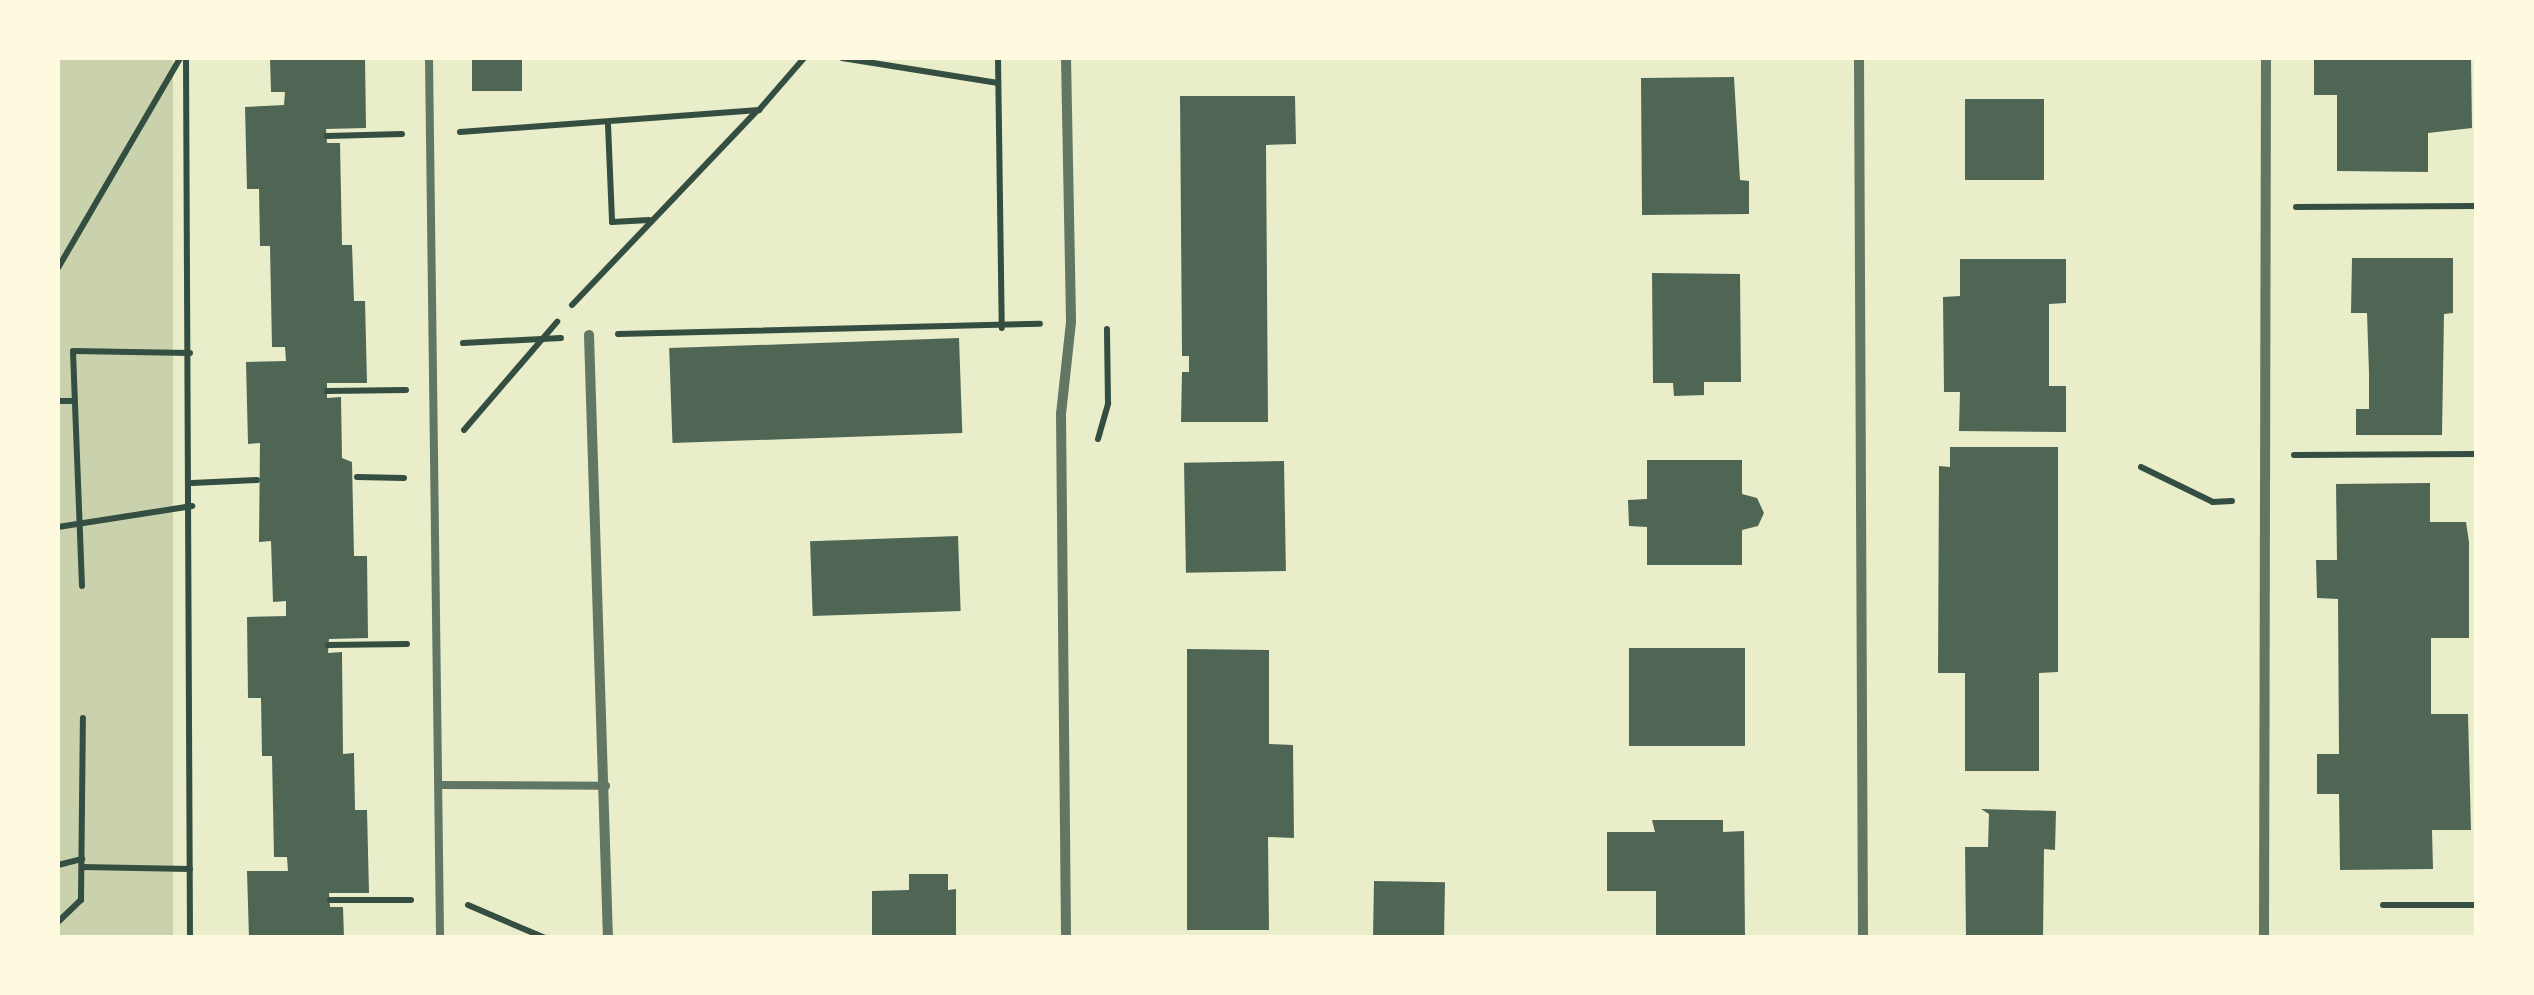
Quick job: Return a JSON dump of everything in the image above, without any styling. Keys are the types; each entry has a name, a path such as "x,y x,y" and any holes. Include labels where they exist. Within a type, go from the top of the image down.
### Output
{"street":[{"path":"1066,58 1071,322 1060,414 1066,938"},
{"path":"1860,58 1863,938"},
{"path":"2264,938 2266,58"},
{"path":"589,335 608,786 608,938"}],"lane":[{"path":"429,58 440,938"},
{"path":"440,785 608,786"}],"path":[{"path":"58,268 183,58"},
{"path":"183,58 192,483 190,938"},
{"path":"436,437 460,435 650,220 759,110 804,58"},
{"path":"842,58 998,83"},
{"path":"998,58 1002,328"},
{"path":"327,136 608,126 759,110"},
{"path":"608,126 612,222 650,220"},
{"path":"2264,207 2476,206"},
{"path":"435,344 589,335 1002,328 1071,322"},
{"path":"1098,443 1108,402 1107,326"},
{"path":"82,586 73,351 190,353"},
{"path":"327,390 436,389"},
{"path":"58,402 72,401"},
{"path":"2263,455 2476,454"},
{"path":"2141,468 2213,502 2264,501"},
{"path":"358,478 435,478"},
{"path":"192,483 257,480"},
{"path":"58,527 192,506"},
{"path":"328,645 438,644"},
{"path":"58,922 81,900 83,718"},
{"path":"58,864 190,868"},
{"path":"330,900 440,899 545,938"},
{"path":"2383,905 2476,906"}],"green space":[{"path":"58,58 173,58 173,937 58,937"}],"building":[{"path":"270,58 365,58 366,128 326,129 327,143 340,143 342,245 352,245 354,301 365,301 367,383 327,383 327,398 341,397 342,458 352,462 354,556 367,556 368,638 329,639 328,653 342,652 343,754 354,753 355,810 367,810 369,893 329,893 330,907 343,907 344,938 249,938 247,871 288,871 287,857 274,857 272,756 262,756 261,698 248,698 247,617 286,616 286,601 273,602 271,541 259,542 260,443 248,444 246,362 286,361 285,347 272,347 270,246 260,246 259,189 247,189 245,107 284,105 285,92 271,92"},
{"path":"472,58 522,58 522,91 472,91"},
{"path":"2314,58 2471,58 2472,128 2428,133 2428,172 2337,171 2337,95 2314,95"},
{"path":"1734,77 1740,180 1749,181 1749,214 1642,215 1641,78"},
{"path":"1180,96 1295,96 1296,144 1266,145 1268,422 1181,422 1182,372 1189,372 1189,356 1182,356"},
{"path":"1965,99 2044,99 2044,180 1965,180"},
{"path":"2352,258 2453,258 2453,313 2444,314 2442,435 2356,435 2356,409 2369,409 2369,373 2367,313 2351,313"},
{"path":"1960,259 2066,259 2066,303 2049,304 2049,386 2066,386 2066,432 1959,431 1960,392 1944,392 1943,297 1960,296"},
{"path":"1652,273 1740,274 1741,382 1704,382 1704,395 1674,396 1673,383 1653,383"},
{"path":"959,338 962,433 672,443 669,348"},
{"path":"1950,447 2058,447 2058,672 2039,673 2039,771 1965,771 1965,673 1938,673 1939,466 1950,467"},
{"path":"1647,460 1742,460 1742,494 1757,498 1764,513 1758,526 1742,530 1742,565 1647,565 1647,527 1629,526 1628,500 1647,499"},
{"path":"1284,461 1286,571 1186,573 1184,463"},
{"path":"2430,483 2430,522 2466,522 2469,542 2469,638 2431,638 2431,714 2468,714 2471,830 2432,830 2433,869 2340,870 2339,794 2317,794 2317,754 2339,754 2338,599 2317,598 2316,560 2337,560 2336,484"},
{"path":"958,536 961,611 813,616 810,541"},
{"path":"1629,648 1745,648 1745,746 1629,746"},
{"path":"1187,649 1269,650 1269,744 1293,745 1294,838 1268,837 1269,930 1187,930"},
{"path":"1981,809 2056,811 2055,850 2044,849 2043,938 1966,938 1965,847 1988,847 1989,814"},
{"path":"1652,820 1723,820 1723,832 1744,831 1745,938 1656,938 1656,891 1607,891 1607,832 1655,832"},
{"path":"909,874 948,874 948,890 956,889 956,938 872,938 872,891 909,890"},
{"path":"1374,881 1445,882 1444,938 1373,938"}]}
